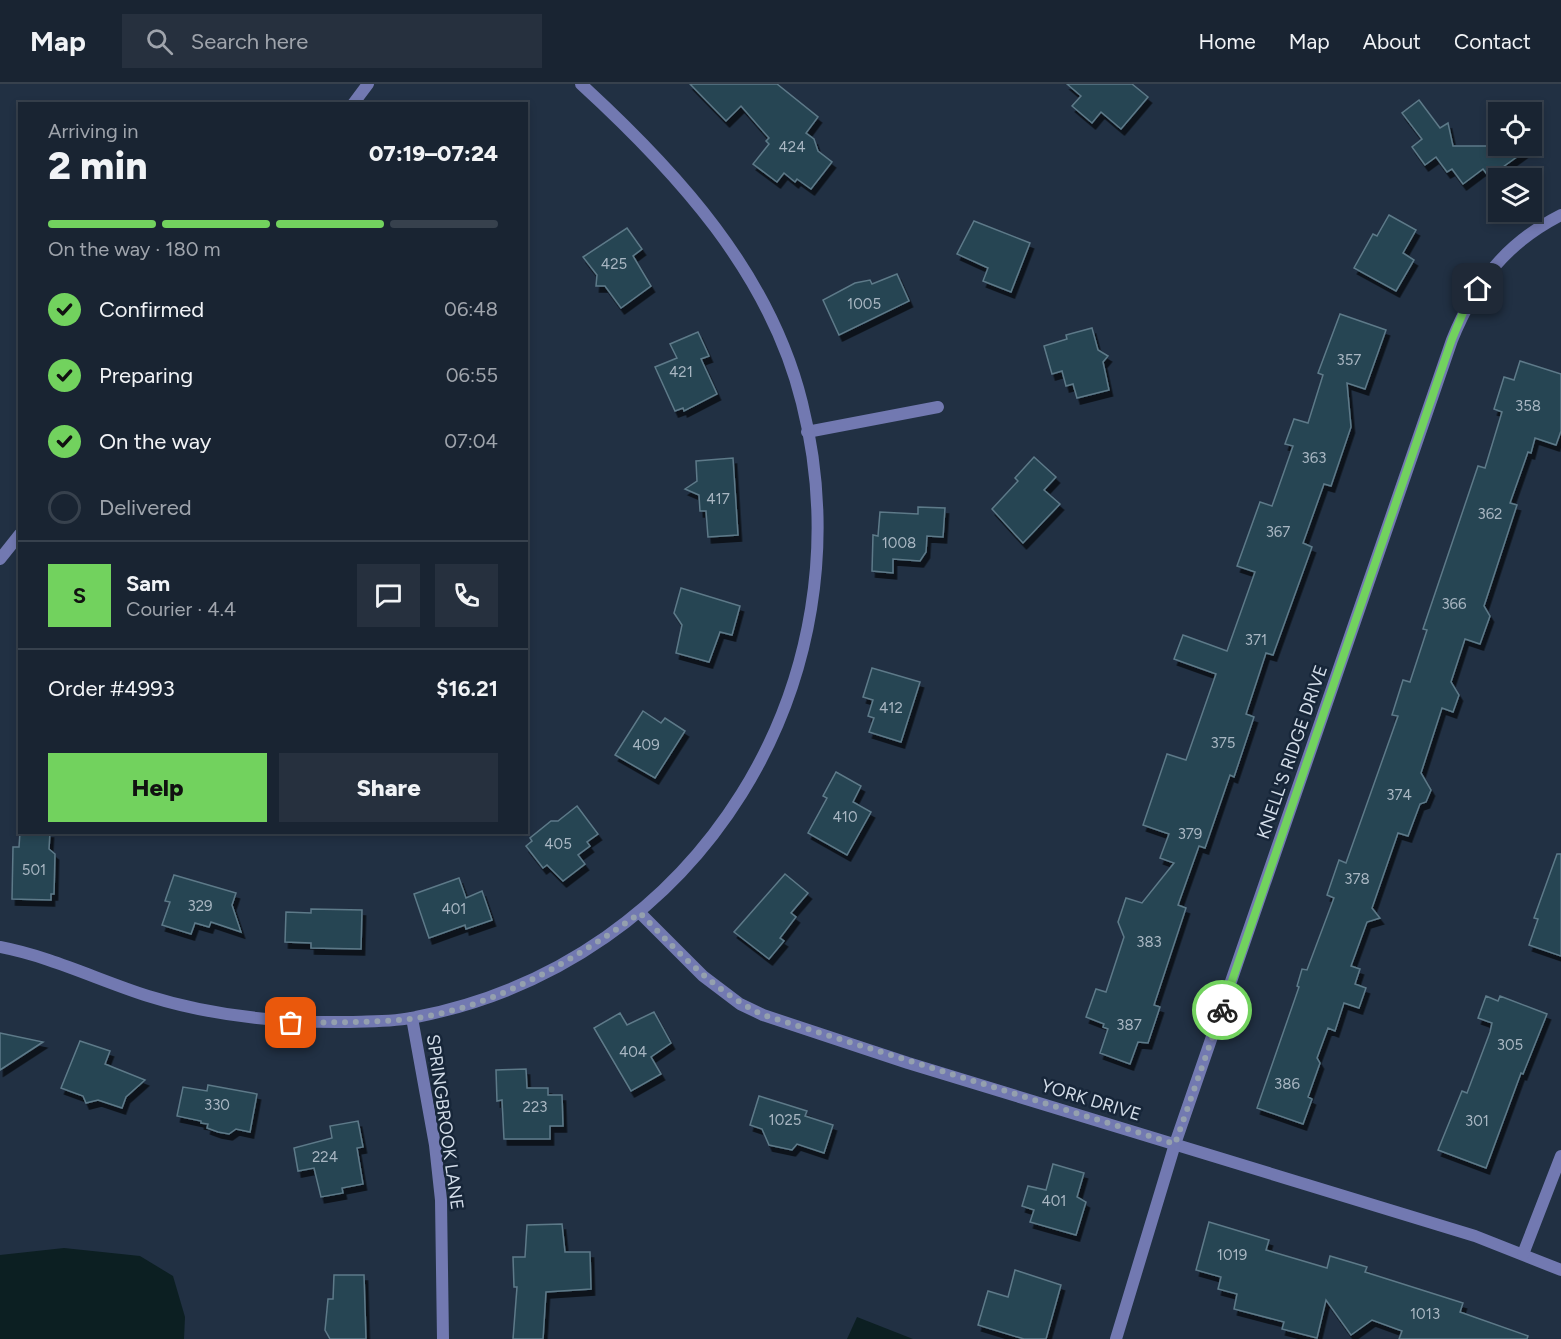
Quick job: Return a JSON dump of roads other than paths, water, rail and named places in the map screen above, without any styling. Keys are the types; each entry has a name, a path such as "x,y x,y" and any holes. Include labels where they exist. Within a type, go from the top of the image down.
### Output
{"street":[{"path":"354,102 368,84"},
{"path":"0,947 32,953 143,995 193,1009 236,1017 291,1023 412,1018 489,997 548,973 589,949 640,913 716,833 747,786 775,732 797,673 811,612 818,549 813,467 802,404 784,351 765,307 733,251 683,186 629,128 581,84"},
{"name":"KNELL'S RIDGE DRIVE","path":"1116,1339 1175,1144 1452,339 1467,303 1487,275 1516,243 1561,215"},
{"path":"807,432 938,407"},
{"path":"0,559 18,536"},
{"name":"YORK DRIVE","path":"640,913 703,976 740,1004 763,1015 1475,1236 1561,1270"},
{"name":"SPRINGBROOK LANE","path":"412,1018 435,1145 441,1200 443,1339"},
{"path":"1523,1254 1561,1156"}]}
